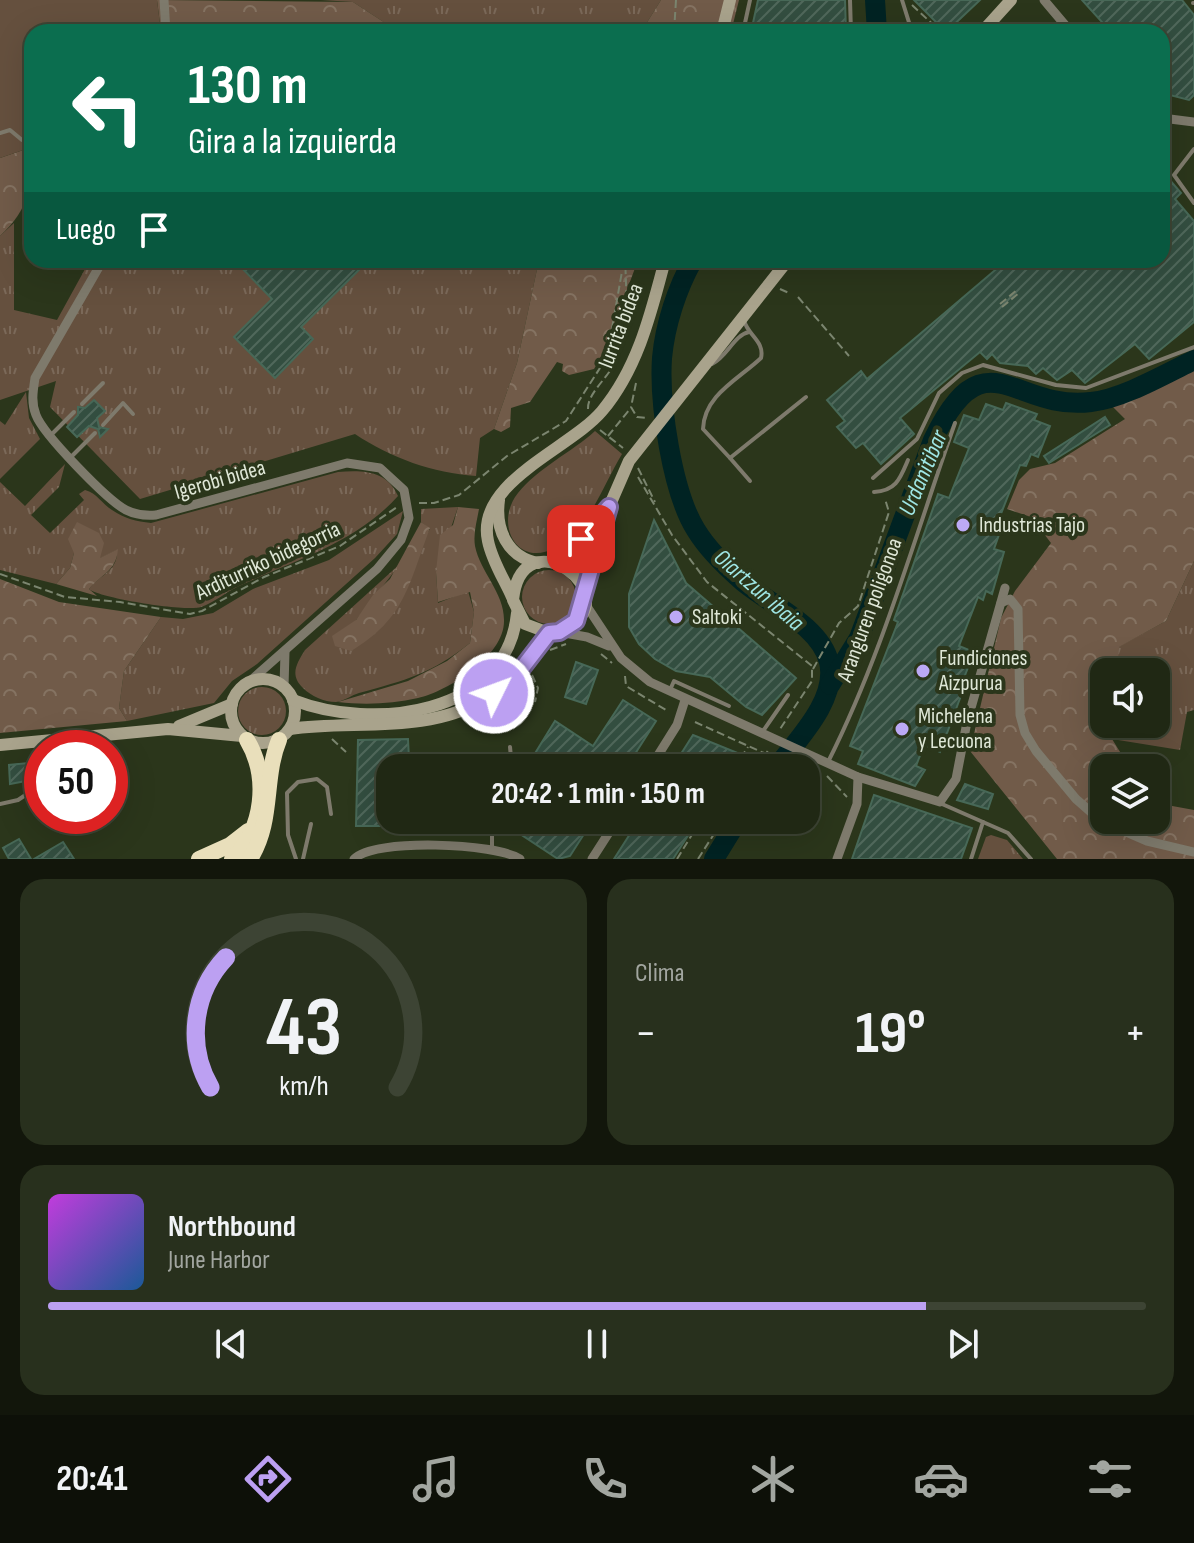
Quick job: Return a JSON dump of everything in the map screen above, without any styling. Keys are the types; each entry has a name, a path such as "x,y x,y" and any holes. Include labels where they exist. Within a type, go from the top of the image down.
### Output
{"highway":[{"path":"250,859 266,824 274,757 285,734"},
{"path":"232,859 246,843 260,797 260,775 245,738"},
{"path":"199,859 230,845 252,827"}],"main road":[{"path":"724,24 730,0"},
{"path":"989,24 1011,0"},
{"name":"Iurrita bidea","path":"500,496 517,475 575,437 613,396 643,336 663,268"},
{"path":"0,745 168,729 245,738 263,744 285,734 409,722 463,709 494,693 519,672 554,633 576,621 609,507 629,461 782,268"},
{"path":"500,496 499,520 509,547 521,557 569,568 581,582 584,597"},
{"path":"293,700 322,710 371,714 446,703 478,685 503,661 512,644 517,613 488,539 488,514 500,496"},
{"path":"513,600 519,577 581,539 609,507"},
{"path":"517,613 536,631 554,633"},
{"path":"245,738 234,725 232,704 238,691 249,682 264,679 284,687 293,700 295,715 285,734"},
{"path":"168,729 232,704"}],"street":[{"path":"164,0 166,24"},
{"path":"1044,0 1064,24"},
{"path":"1170,119 1194,122"},
{"name":"Igerobi bidea","path":"98,268 35,378 33,406 49,436 117,505 143,516 171,512 347,463 369,464 390,473 404,490 407,529 401,540 377,569 249,682"},
{"path":"584,597 613,648 640,675 669,692 810,755 825,767 940,802 951,792 956,779 967,722 1005,588"},
{"path":"1001,603 1010,599 1018,609 1020,715 1025,733 1036,751 1076,799 1101,821 1147,841 1194,852"},
{"path":"554,633 587,637 613,648"},
{"path":"284,687 285,652"},
{"path":"659,754 677,725 685,700"},
{"path":"837,859 857,804 858,777"},
{"path":"592,859 608,834"},
{"path":"354,859 374,848 492,848 520,859"}],"lane":[{"path":"745,24 750,0"},
{"path":"850,0 851,24"},
{"path":"902,1 909,24"},
{"path":"0,133 10,130 24,139"},
{"path":"1194,149 1174,175 1194,203"},
{"path":"745,314 749,332 759,342 761,358 714,399 704,419 703,429 750,481"},
{"path":"699,371 720,360 742,334 749,332"},
{"path":"873,478 917,439 939,393 962,373 983,365 1056,385 1086,388 1194,347"},
{"path":"82,404 103,383"},
{"path":"730,458 806,397"},
{"path":"103,425 123,403 133,414"},
{"path":"49,436 74,412"},
{"name":"Aranguren poligonoa","path":"825,767 850,719 955,423"},
{"path":"71,457 95,433"},
{"path":"874,492 897,484 908,460"},
{"path":"669,692 674,681 729,706"},
{"path":"762,733 788,695"},
{"path":"510,747 511,754"},
{"path":"296,859 288,835 287,793 298,782 317,779 327,787 331,814"},
{"path":"0,804 24,796"},
{"path":"940,802 946,808 1008,833 1031,859"},
{"path":"971,859 983,822"},
{"path":"303,859 311,824"},
{"path":"492,834 492,848"}],"path":[{"path":"674,24 676,0"},
{"path":"902,1 917,7 933,24"},
{"path":"416,503 434,503 459,495 507,456 566,421 607,357 623,268"},
{"path":"589,410 590,398 607,378 623,338 624,268"},
{"path":"776,295 781,288 789,293"},
{"path":"1001,306 1018,291"},
{"path":"798,297 849,356"},
{"path":"608,436 631,407"},
{"path":"598,428 623,449"},
{"path":"638,462 656,507"},
{"path":"638,477 690,563 707,582 813,669"},
{"path":"695,722 766,754 812,681 813,669 839,623 858,606 889,512 881,492"},
{"name":"Arditurriko bidegorria","path":"0,574 65,597 130,603 190,614 264,577 340,546 401,505"},
{"path":"595,649 628,679 626,686 666,710"},
{"path":"531,674 538,688 535,702"},
{"path":"328,733 346,752"},
{"path":"743,754 748,746"},
{"path":"825,767 848,799"},
{"path":"677,859 692,834"},
{"path":"698,859 714,834"}],"green space":[{"path":"0,0 157,0 160,24 24,24 24,150 0,158"},
{"path":"157,0 353,2 387,24 160,24"},
{"path":"321,0 661,0 646,24 387,24 353,2"},
{"path":"661,0 739,0 733,24 646,24"},
{"path":"24,150 24,204 18,216 0,236 0,158"},
{"path":"14,223 14,310 57,320 86,268 537,268 517,363 494,429 480,438 476,476 444,472 413,463 355,434 140,499 50,407 56,381 0,400 0,236"},
{"path":"537,268 635,268 604,352 594,369 569,375 562,371 563,364 557,362 530,402 511,408 510,427 501,432 494,429 517,363"},
{"path":"1194,368 1194,561 1166,621 1119,647 1118,658 1090,658 1090,738 1112,738 1121,754 1090,754 1090,834 1170,834 1170,806 1194,810 1194,859 1057,859 970,751 1001,618 1015,591 1051,543 1031,517 1007,509 1019,480 1030,469 1055,463 1125,419 1111,405"},
{"path":"26,392 29,418 40,439 0,479 0,421 5,425"},
{"path":"595,431 622,454 586,519 555,548 541,553 520,547 509,529 508,517 518,493 535,476"},
{"path":"65,464 59,487 31,515 50,533 84,500 79,494 85,490 121,516 151,523 338,472 356,471 381,476 398,496 363,526 324,549 239,586 201,607 179,608 125,600 89,589 115,563 117,550 99,559 74,553 70,568 56,584 0,570 0,482 25,506"},
{"path":"458,507 436,572 438,603 468,591 474,612 470,643 418,675 339,701 322,700 306,691 295,674 305,650 401,563 356,620 351,651 430,529 421,522 421,509"},
{"path":"458,507 479,509 475,546 503,610 502,633 495,646 473,670 430,694 388,703 338,702 408,681 447,661 470,643 474,612 470,592 438,602 436,572 440,535 453,525"},
{"path":"403,511 397,534 375,558 257,664 232,681 214,703 127,721 119,708 124,671 161,617 183,619 213,613 253,589 329,560"},
{"path":"77,522 99,533 104,543 100,558 118,549 111,568 89,589 97,596 56,584 70,568 74,553 68,539"},
{"path":"421,522 430,528 410,583 394,613 369,639 351,651 335,646 332,636 356,620 373,595 390,579"},
{"path":"1194,561 1194,710 1187,712 1180,750 1112,739 1170,738 1170,658 1118,658 1118,647 1166,621"},
{"path":"549,570 560,572 568,578 574,586 574,608 568,616 560,622 549,624 538,622 530,616 524,608 522,597 524,586 530,578 538,572"},
{"path":"0,579 59,602 161,617 124,671 119,708 127,721 0,733"},
{"path":"262,687 279,694 286,711 279,728 262,735 245,728 238,711 245,694"},
{"path":"991,835 1007,840 1023,859 978,859 986,837"}],"building":[{"path":"758,0 845,0 846,24 753,24"},
{"path":"914,0 980,0 954,24 938,24"},
{"path":"1082,0 1182,0 1194,15 1194,95 1189,100 1170,95 1170,24 1104,24"},
{"path":"1170,180 1181,193 1175,199 1194,221 1194,322 1149,359 1135,344 1085,383 1072,370 1057,380 1043,368 1036,374 1028,366 1000,363 992,354 987,359 980,352 900,418 914,434 881,464 863,443 856,448 837,427 845,421 827,400 861,371 867,379 998,268 1170,268"},
{"path":"242,268 361,268 301,327 313,339 275,378 234,337 272,299"},
{"path":"94,400 105,411 97,418 99,427 108,429 100,437 98,429 89,426 77,437 67,427 78,415 78,407 85,408"},
{"path":"1006,403 1037,414 1034,420 1050,426 1038,457 1031,454 1026,466 1020,465 997,524 1002,526 994,549 1004,552 992,594 986,591 983,600 978,597 959,646 974,652 962,683 965,685 940,752 924,745 916,766 925,770 915,786 858,764 863,751 850,746 898,622 894,620 938,494 949,498 969,448 954,442 964,415 979,420 986,404 1003,410"},
{"path":"1105,417 1110,425 1049,463 1044,456"},
{"name":"Saltoki","path":"654,520 686,583 796,678 762,715 746,707 710,677 676,671 655,659 639,644 629,627 629,594"},
{"path":"576,662 598,670 586,704 565,697"},
{"path":"623,700 656,721 635,754 535,754 555,721 593,746"},
{"path":"693,735 740,754 681,754"},
{"path":"408,739 409,754 376,754 376,826 356,826 358,740"},
{"path":"24,763 24,781 10,784 9,765"},
{"path":"965,784 993,794 988,809 957,800"},
{"path":"874,795 972,828 961,859 852,859"},
{"path":"520,834 584,834 570,856 558,859"},
{"path":"630,834 689,834 673,859 614,859"},
{"path":"19,839 31,859 9,859 3,848"},
{"path":"63,842 74,859 34,859"}],"waterway":[{"name":"Oiartzun ibaia","path":"875,0 876,24"},
{"name":"Oiartzun ibaia","path":"689,268 673,307 662,358 665,422 680,493 696,530 711,550 752,589 804,626 824,649 829,662 830,676 822,705 787,754"},
{"name":"Urdanitibar","path":"830,685 859,638 933,440 952,408 969,390 986,383 1003,384 1064,402 1091,402 1130,391 1194,360"},
{"name":"Oiartzun ibaia","path":"714,859 729,834"}],"place":[{"name":"Industrias Tajo","path":"963,525"},
{"name":"Saltoki","path":"676,617"},
{"name":"Fundiciones Aizpurua","path":"923,671"},
{"name":"Michelena y Lecuona","path":"902,729"}],"route":[{"path":"494,693 519,672 549,633 569,628 582,612 589,567 609,507 581,539"}]}
